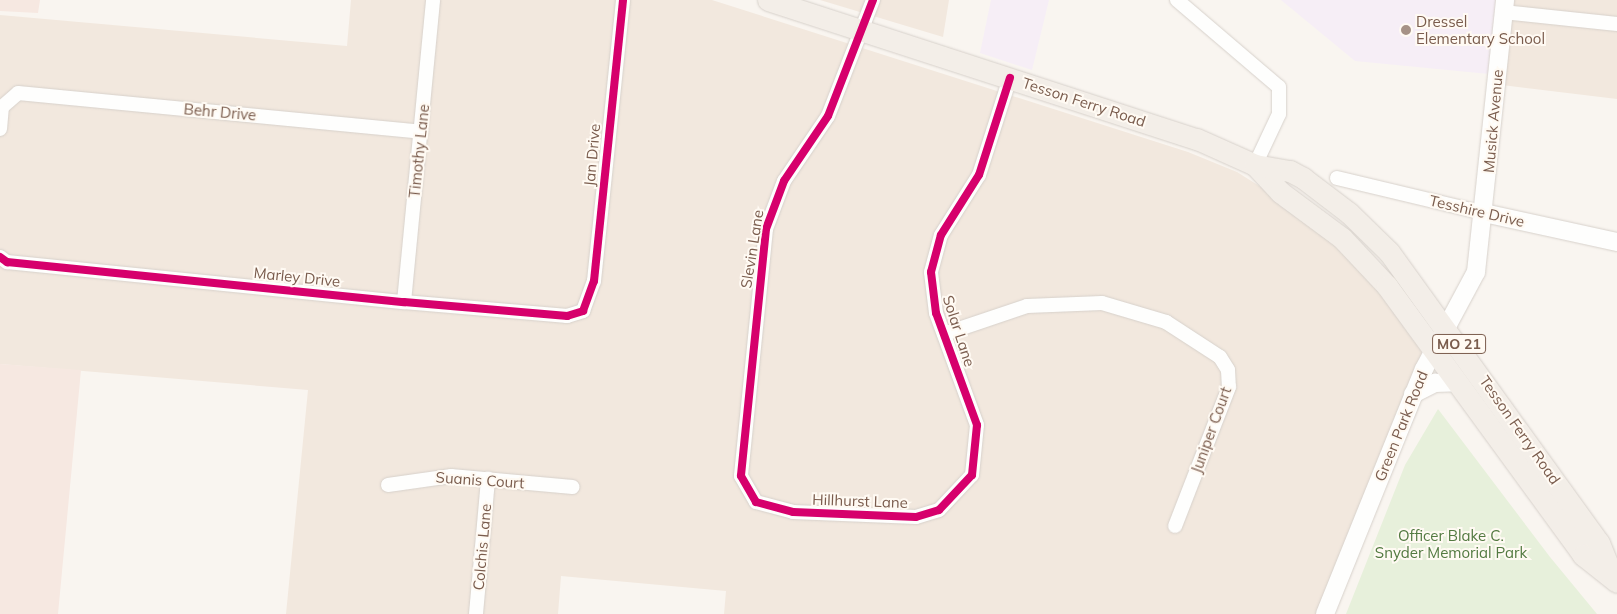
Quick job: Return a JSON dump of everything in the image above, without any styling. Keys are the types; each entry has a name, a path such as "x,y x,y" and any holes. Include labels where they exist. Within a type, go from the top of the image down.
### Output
{"main road":[{"name":"Tesson Ferry Road","path":"768,0 1197,139 1255,165 1290,171 1349,213 1388,252 1446,325 1599,543 1615,580"},
{"name":"Tesson Ferry Road","path":"1255,165 1365,261 1434,348 1582,555 1615,580"}],"street":[{"name":"Timothy Lane","path":"404,302 433,0"},
{"name":"Jan Drive","path":"583,311 594,281 623,0"},
{"name":"Slevin Lane","path":"747,493 741,476 766,229 784,181 828,116 873,0"},
{"path":"1177,0 1279,87 1279,114 1255,165"},
{"path":"1504,6 1617,24"},
{"name":"Musick Avenue","path":"1484,212 1504,6"},
{"name":"Solar Lane","path":"966,484 976,464 979,436 932,294 933,254 979,175 1010,78"},
{"name":"Behr Drive","path":"0,128 2,107 18,93 421,132"},
{"name":"Tesshire Drive","path":"1337,178 1617,242"},
{"name":"Green Park Road","path":"1325,614 1413,394 1446,325 1473,281 1484,212"},
{"name":"Marley Drive","path":"4,259 404,302 567,316 583,311"},
{"name":"Juniper Court","path":"944,334 1027,306 1102,303 1166,322 1220,357 1228,370 1229,387 1175,526"},
{"path":"1413,394 1435,383 1458,382"},
{"name":"Suanis Court","path":"388,485 432,476 572,487"},
{"name":"Colchis Lane","path":"476,614 488,479"},
{"name":"Hillhurst Lane","path":"747,493 772,510 903,518 939,510 966,484"}],"shaded area":[{"path":"0,0 40,0 38,13 0,11"},
{"path":"351,0 712,0 1188,152 1237,172 1283,201 1355,261 1421,346 1422,355 1317,614 724,614 726,591 561,576 558,614 286,614 308,390 0,364 0,15 347,46"},
{"path":"820,0 949,0 943,37"},
{"path":"991,0 1049,0 1032,70 980,53"},
{"name":"Dressel Elementary School","path":"1281,0 1496,0 1489,74 1355,61"},
{"path":"1513,0 1617,0 1617,99 1502,85"},
{"path":"0,364 81,370 58,614 0,614"}],"green space":[{"name":"Officer Blake C. Snyder Memorial Park","path":"1438,409 1550,557 1597,614 1346,614 1405,465"}],"cycle path":[{"path":"0,257 7,262 404,302 567,316 583,311 594,281 623,0"},
{"path":"873,0 828,116 784,181 766,229 741,476 756,502 793,512 916,517 939,510 972,475 977,425 936,313 931,272 941,235 979,175 1010,78"}],"place":[{"name":"Dressel Elementary School","path":"1406,30"}]}
